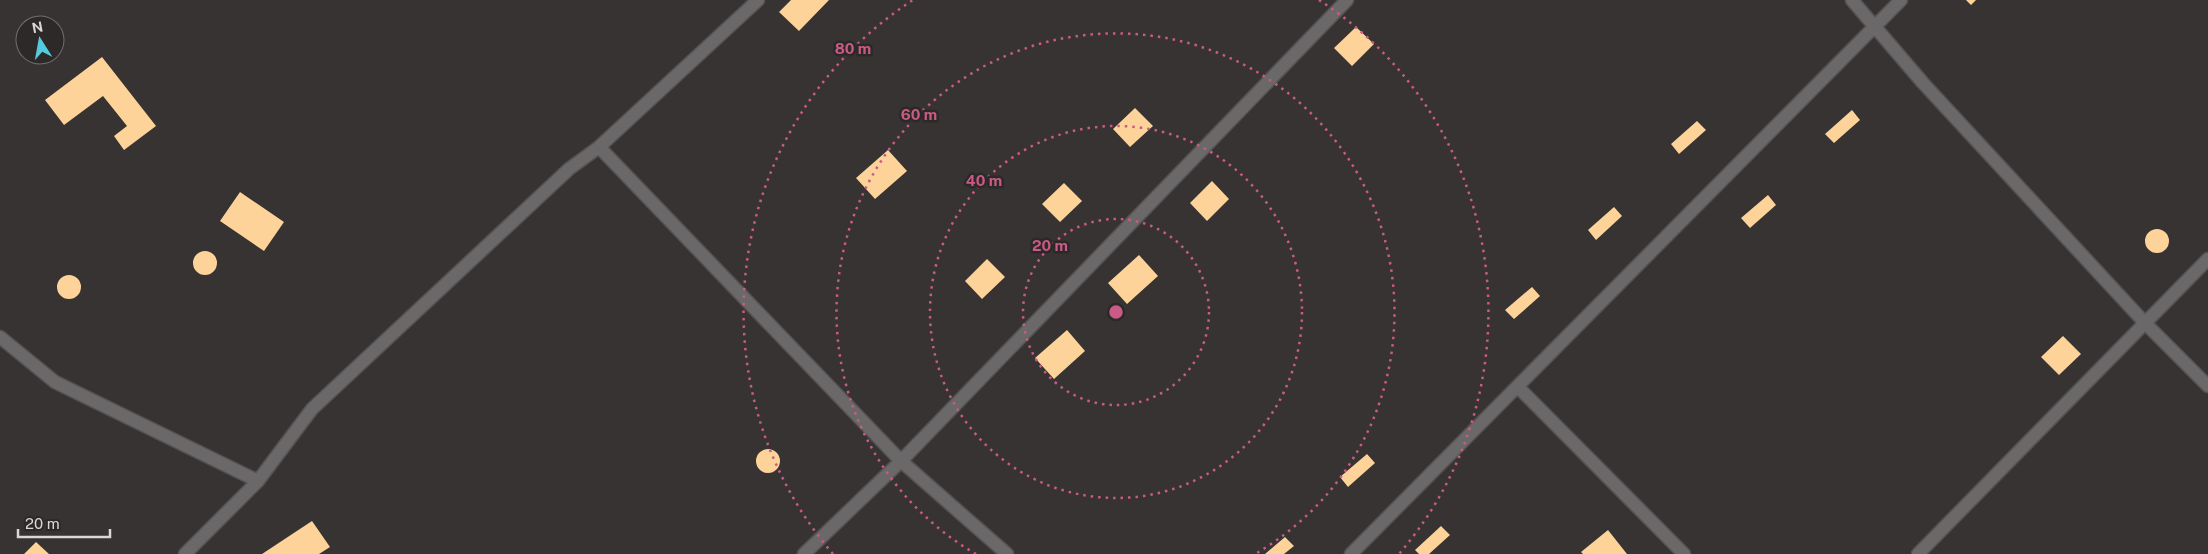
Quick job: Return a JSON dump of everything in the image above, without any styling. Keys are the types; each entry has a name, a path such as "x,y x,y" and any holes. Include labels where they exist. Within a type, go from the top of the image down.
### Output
{"street":[{"path":"184,554 258,481 312,409 569,168 599,147 758,0"},
{"path":"804,554 901,461 1347,0"},
{"path":"1852,0 1923,83 2145,323 2208,386"},
{"path":"1352,554 1901,0"},
{"path":"599,147 901,461 1007,554"},
{"path":"1918,554 2208,258"},
{"path":"0,337 55,382 258,481"},
{"path":"1518,387 1684,554"}],"building":[{"path":"791,0 829,0 799,31 779,12"},
{"path":"1966,0 1976,0 1971,5"},
{"path":"1356,27 1374,44 1352,66 1334,48"},
{"path":"102,57 156,126 124,150 114,136 127,126 103,96 64,125 45,100"},
{"path":"1135,108 1153,126 1130,147 1113,129"},
{"path":"1852,110 1860,120 1834,143 1825,134"},
{"path":"1697,121 1706,130 1679,154 1671,144"},
{"path":"888,150 907,171 875,199 856,178"},
{"path":"1212,181 1229,199 1207,221 1190,203"},
{"path":"1064,183 1082,201 1060,222 1042,204"},
{"path":"240,192 284,222 264,251 220,221"},
{"path":"1768,195 1776,205 1750,228 1741,218"},
{"path":"1614,207 1622,216 1596,240 1588,230"},
{"path":"2152,229 2162,229 2169,236 2169,246 2162,253 2152,253 2145,246 2145,236"},
{"path":"200,251 210,251 217,258 217,268 210,275 200,275 193,268 193,258"},
{"path":"1139,255 1158,276 1127,304 1108,283"},
{"path":"987,259 1005,277 982,299 965,281"},
{"path":"64,275 74,275 81,282 81,292 74,299 64,299 57,292 57,282"},
{"path":"1532,287 1540,296 1514,319 1505,310"},
{"path":"1067,330 1085,351 1054,379 1035,358"},
{"path":"2063,336 2081,354 2059,375 2041,357"},
{"path":"763,449 773,449 780,456 780,466 773,473 763,473 756,466 756,456"},
{"path":"1367,454 1375,463 1348,487 1340,477"},
{"path":"312,521 330,547 319,554 262,554"},
{"path":"1441,526 1450,535 1429,554 1419,554 1415,550"},
{"path":"1608,530 1627,554 1583,554 1581,552"},
{"path":"1285,537 1294,546 1284,554 1265,554"},
{"path":"36,542 49,554 24,554"}]}
